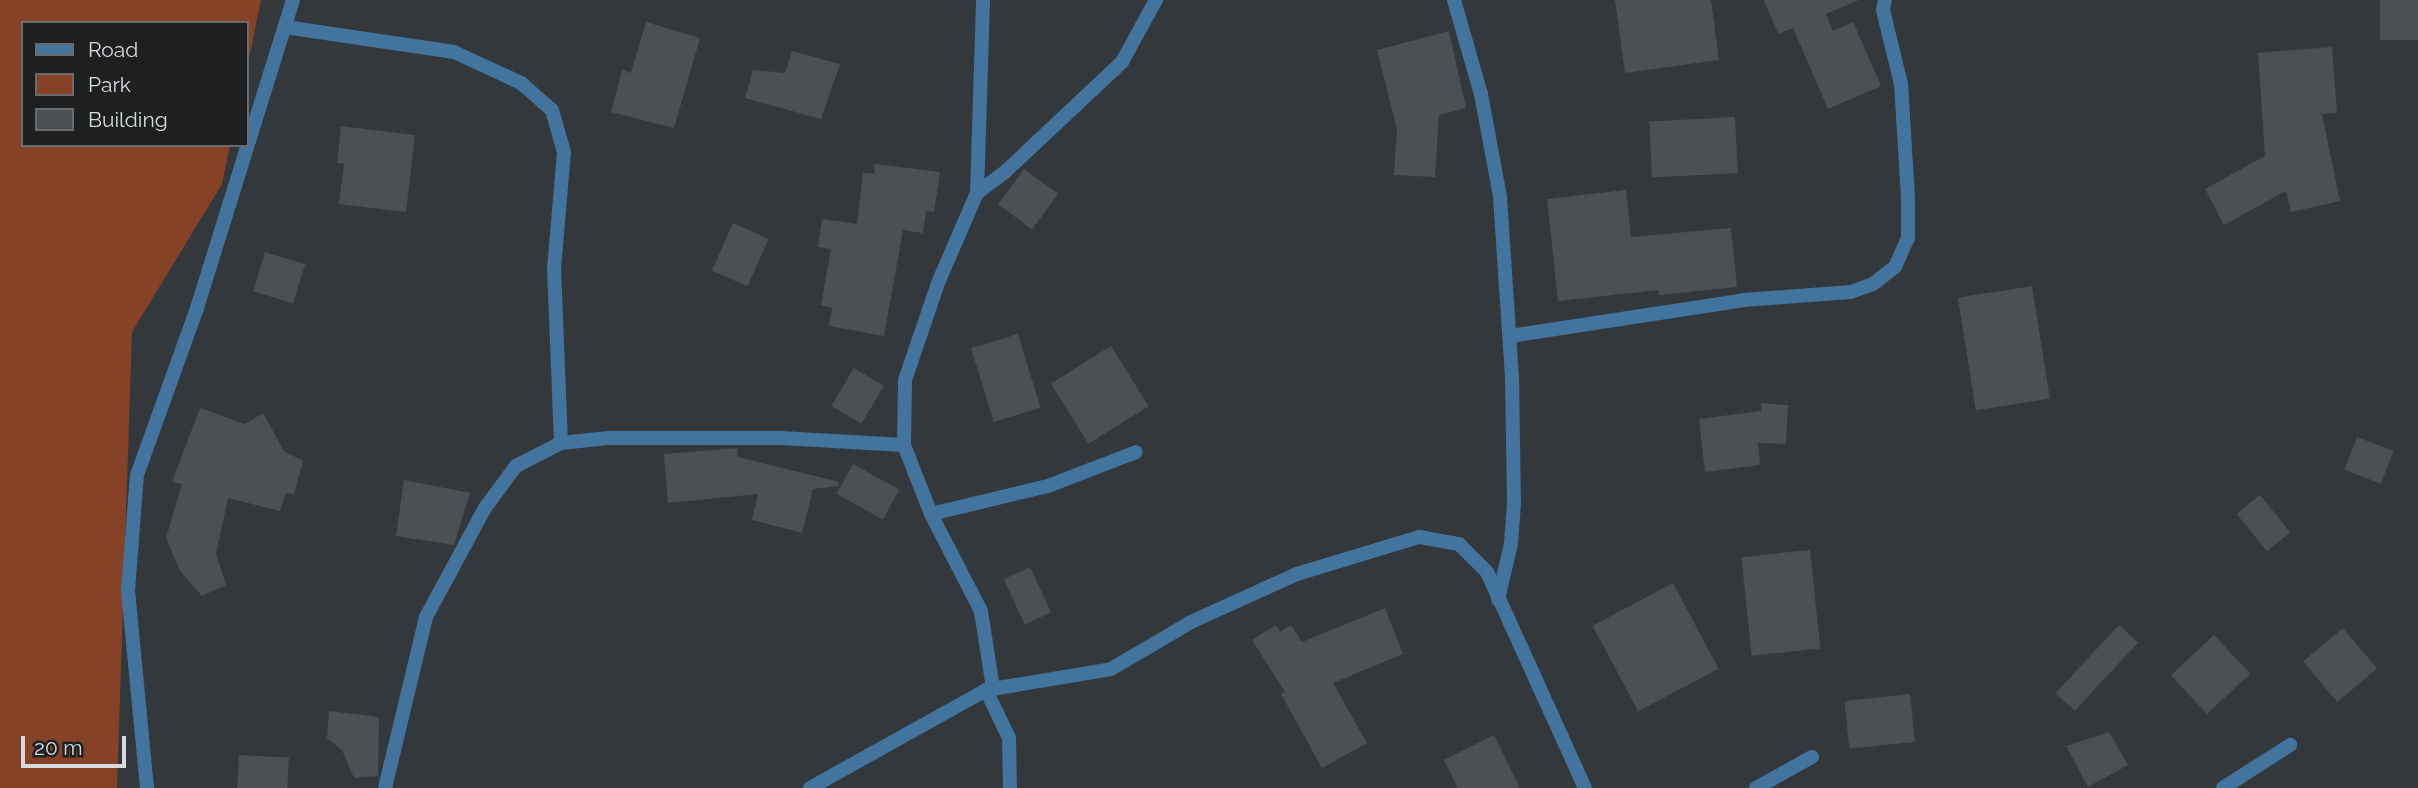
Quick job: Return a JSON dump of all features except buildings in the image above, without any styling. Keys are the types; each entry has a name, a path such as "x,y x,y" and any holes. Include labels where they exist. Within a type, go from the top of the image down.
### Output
{"street":[{"path":"248,145 293,0"},
{"path":"983,0 977,193 938,283 905,380 904,444 930,514 981,611 990,689 1009,738 1010,788"},
{"path":"977,193 1006,171 1122,62 1156,0"},
{"path":"1454,0 1481,94 1500,197 1510,336 1514,503 1511,544 1498,600"},
{"path":"1510,336 1744,300 1851,292 1873,284 1895,267 1908,237 1906,145 1901,84 1880,4"},
{"path":"285,27 454,52 521,83 552,110 564,152 554,268 561,443"},
{"path":"147,788 128,591 137,475 197,308 247,147"},
{"path":"385,788 426,617 485,508 516,467 561,443 705,437 904,444"},
{"path":"930,514 1048,486 1136,452"},
{"path":"810,788 990,689 1111,669 1191,622 1297,574 1419,537 1459,544 1475,556 1585,788"},
{"path":"2224,788 2290,745"},
{"path":"1756,788 1812,757"}],"green space":[{"path":"0,0 261,0 248,63 248,21 21,21 21,147 230,147 222,184 132,332 117,788 0,788"}]}
